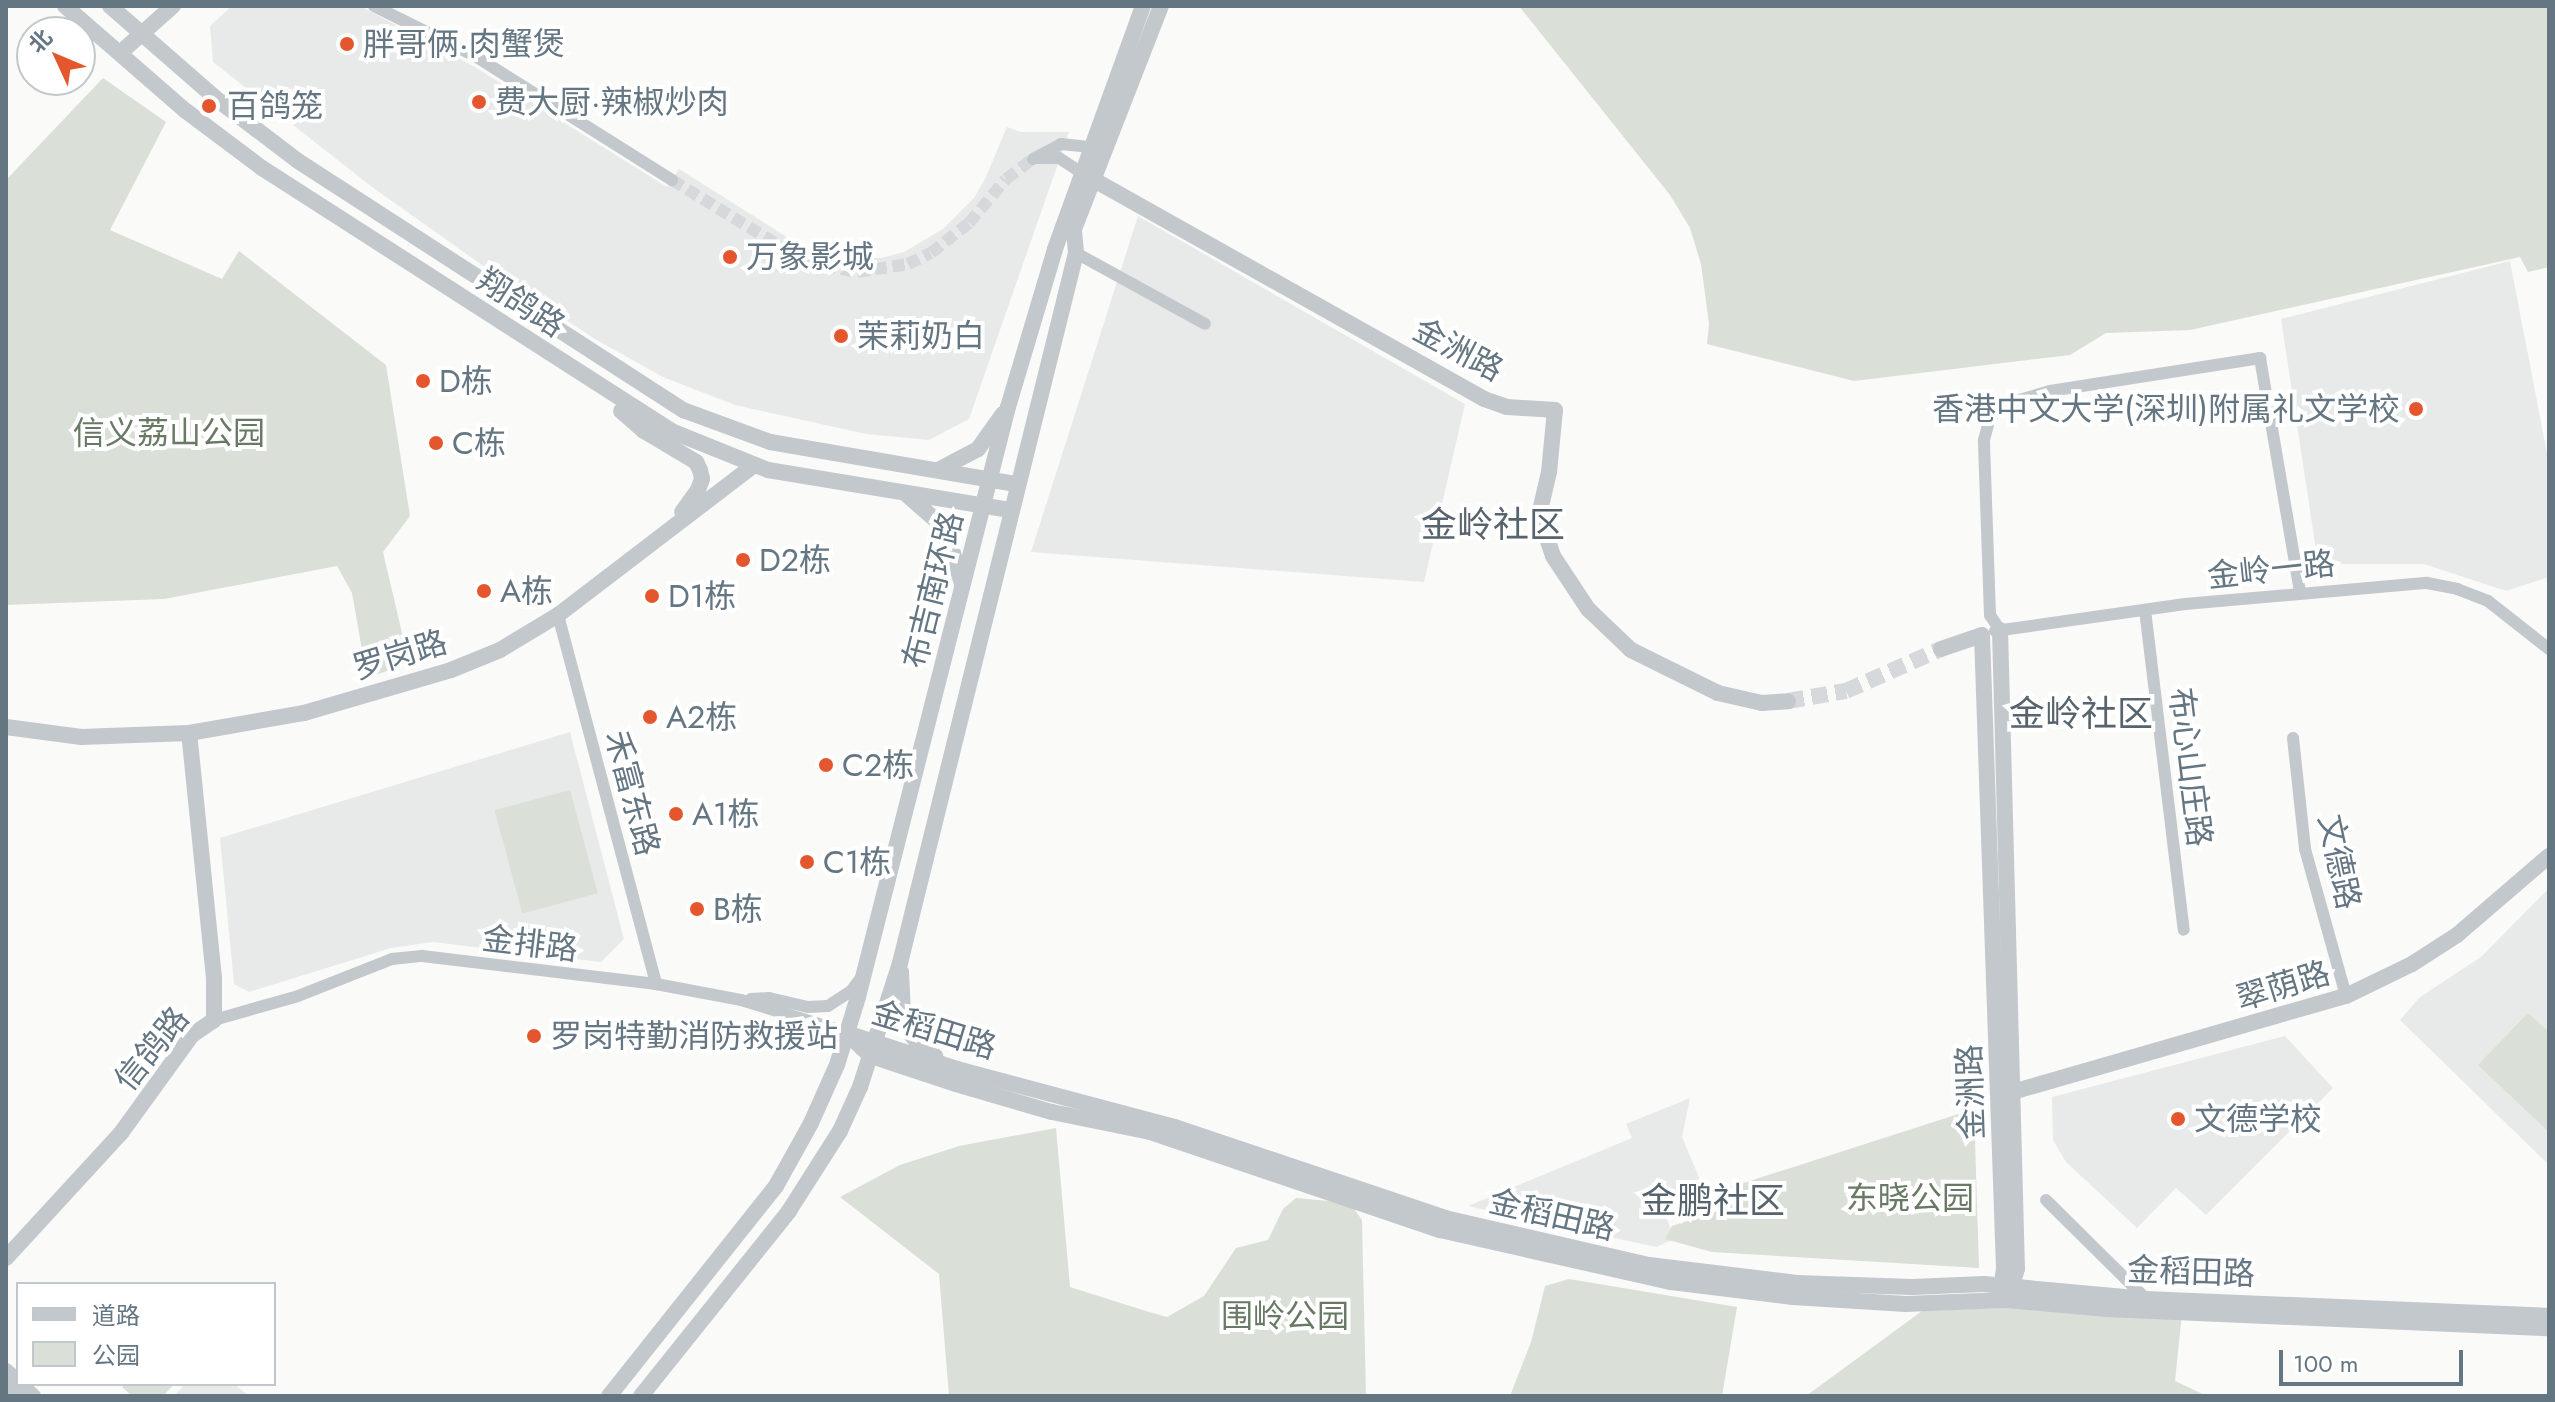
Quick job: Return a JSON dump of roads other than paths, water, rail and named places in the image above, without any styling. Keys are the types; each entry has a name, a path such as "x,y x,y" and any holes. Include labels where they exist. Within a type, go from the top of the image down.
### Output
{"street":[{"name":"翔鸽路","path":"65,6 186,111 273,176 671,431 753,466 1010,510"},
{"name":"翔鸽路","path":"110,6 239,116 345,193 658,396 706,421 770,442 1017,484"},
{"path":"120,53 173,6"},
{"path":"374,6 475,56 672,180"},
{"name":"布吉南环路","path":"874,1049 900,963 1076,253 1074,229 1091,147 1143,6"},
{"name":"布吉南环路","path":"609,1396 776,1186 827,1090 865,969 1008,407 1055,249 1161,6"},
{"path":"1087,177 1059,158 1033,159 1061,144 1091,147"},
{"name":"金洲路","path":"1087,177 1484,399 1507,407 1555,410 1549,472 1539,515 1553,556 1588,609 1631,650 1718,693 1762,703 1788,701"},
{"path":"1076,253 1205,324"},
{"path":"1995,623 1984,440 1990,418 2002,405 2050,391 2260,358 2300,592"},
{"path":"605,391 624,415 696,462 700,470 702,479 698,490 667,531"},
{"path":"937,471 978,449 1008,407"},
{"name":"罗岗路","path":"6,727 81,737 189,733 304,713 451,670 500,650 558,615 753,466"},
{"path":"903,492 928,510 946,529 963,589"},
{"name":"金岭一路","path":"1982,635 1995,623 2300,592 2427,583 2457,589 2488,601 2549,649"},
{"name":"布心山庄路","path":"2145,610 2184,930"},
{"name":"禾富东路","path":"558,615 656,984"},
{"name":"金洲路","path":"1995,623 2005,1094"},
{"path":"1941,649 1982,635"},
{"name":"金洲路","path":"1982,635 2017,1269 2007,1292"},
{"name":"信鸽路","path":"6,1258 121,1133 192,1035 214,1020 214,978 189,733"},
{"name":"文德路","path":"2293,738 2305,849 2346,996"},
{"name":"翠荫路","path":"2005,1094 2346,996 2412,964 2457,935 2549,856"},
{"name":"金排路","path":"214,1020 298,996 392,959 422,956 656,984 741,1000 845,1032"},
{"path":"900,963 903,1014 909,1032 921,1047 957,1069"},
{"path":"741,1000 769,998 808,1007 828,1006 851,991 865,969"},
{"name":"金稻田路","path":"845,1032 874,1049 1052,1112 1150,1132 1440,1230 1619,1272 1793,1297 1906,1304 2007,1292 2549,1316"},
{"name":"金稻田路","path":"874,1049 1165,1123 1445,1218 1617,1260 1797,1283 1912,1287 1984,1284 2007,1292 2162,1312 2549,1328"},
{"name":"金稻田路","path":"641,1396 789,1211 840,1131 874,1049"},
{"path":"2046,1200 2162,1312"},
{"path":"6,1389 13,1396"}],"tunnel":[{"path":"672,180 806,262 857,272 908,264 931,253 969,223 1006,179 1033,159"},
{"path":"1788,701 1846,691 1941,649"}],"place":[{"name":"胖哥俩·肉蟹煲","path":"347,44"},
{"name":"费大厨·辣椒炒肉","path":"479,102"},
{"name":"百鸽笼","path":"209,106"},
{"name":"万象影城","path":"730,257"},
{"name":"茉莉奶白","path":"841,336"},
{"name":"D栋","path":"423,381"},
{"name":"香港中文大学(深圳)附属礼文学校","path":"2416,409"},
{"name":"C栋","path":"436,443"},
{"name":"D2栋","path":"743,560"},
{"name":"A栋","path":"484,591"},
{"name":"D1栋","path":"652,596"},
{"name":"A2栋","path":"650,717"},
{"name":"C2栋","path":"826,765"},
{"name":"A1栋","path":"676,814"},
{"name":"C1栋","path":"807,862"},
{"name":"B栋","path":"697,909"},
{"name":"罗岗特勤消防救援站","path":"534,1036"},
{"name":"文德学校","path":"2178,1119"}],"district":[{"name":"金岭社区","path":"1493,525"},
{"name":"金岭社区","path":"2081,714"},
{"name":"金鹏社区","path":"1713,1201"}],"park label":[{"name":"信义荔山公园","path":"169,433"},
{"name":"东晓公园","path":"1910,1198"},
{"name":"围岭公园","path":"1285,1316"}]}
